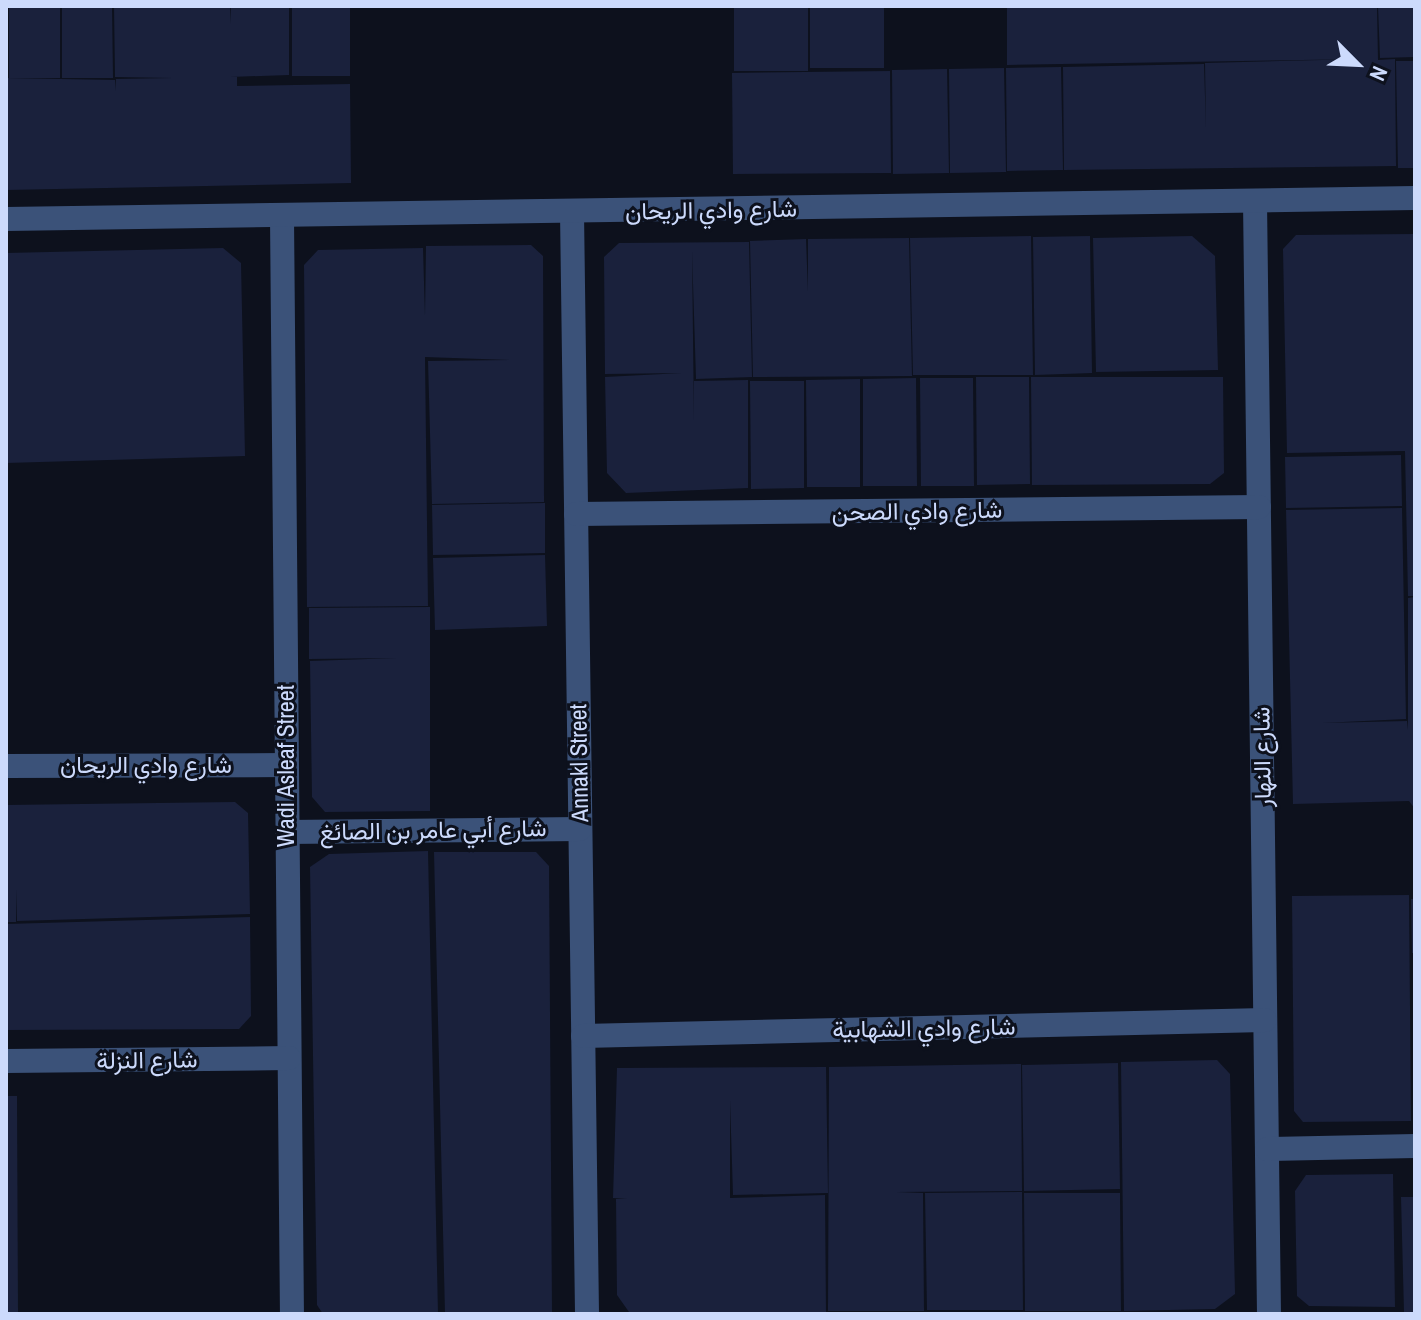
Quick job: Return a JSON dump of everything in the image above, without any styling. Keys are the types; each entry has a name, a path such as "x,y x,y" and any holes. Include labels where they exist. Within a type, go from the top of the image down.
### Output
{"street":[{"name":"شارع وادي الريحان","path":"6,219 1415,198"},
{"name":"شارع النهار","path":"1255,201 1269,1314"},
{"name":"Annakl Street","path":"572,212 587,1314"},
{"name":"Wadi Asleaf Street","path":"282,217 292,1314"},
{"name":"شارع وادي الصحن","path":"576,514 1259,507"},
{"name":"شارع وادي الريحان","path":"6,766 286,765"},
{"name":"شارع أبي عامر بن الصائغ","path":"287,832 580,829"},
{"name":"شارع وادي الشهابية","path":"583,1036 1265,1020"},
{"name":"شارع النزلة","path":"6,1061 289,1058"},
{"path":"1267,1149 1415,1146"}],"building":[{"path":"9,6 60,6 60,78 9,78"},
{"path":"62,6 112,6 113,78 62,78"},
{"path":"114,6 230,6 230,24 231,6 289,6 289,75 230,77 237,77 237,86 350,84 351,183 6,190 6,78 115,80 115,91 116,79 173,78 115,77"},
{"path":"292,6 350,6 350,76 292,76"},
{"path":"734,6 808,6 808,71 734,71"},
{"path":"810,6 884,6 884,68 810,68"},
{"path":"1007,6 1377,6 1378,60 1395,59 1396,166 1064,170 1063,67 1204,64 1206,129 1205,63 1364,59 1007,65"},
{"path":"1378,6 1415,6 1415,57 1380,58"},
{"path":"1396,61 1415,61 1415,168 1398,168"},
{"path":"1061,67 1063,170 1007,171 1006,68"},
{"path":"1004,68 1006,172 950,173 949,69"},
{"path":"947,69 949,173 893,174 892,70"},
{"path":"890,71 891,173 733,174 732,73"},
{"path":"1415,234 1415,596 1408,596 1405,451 1287,453 1283,249 1296,235"},
{"path":"1031,236 1033,375 913,375 910,238"},
{"path":"1090,236 1092,373 1035,375 1033,237"},
{"path":"1192,236 1215,256 1218,370 1096,372 1093,238"},
{"path":"909,238 912,376 753,377 750,241 806,239 808,292 808,239"},
{"path":"749,242 752,377 696,379 692,251 694,422 694,381 748,380 748,488 626,493 607,473 605,377 682,373 605,374 604,257 619,243"},
{"path":"531,245 543,256 544,502 432,504 428,361 510,360 425,357 428,606 307,607 304,265 318,250 423,248 425,316 426,246"},
{"path":"223,248 241,263 245,456 6,463 6,253"},
{"path":"976,377 1029,377 1030,484 977,485"},
{"path":"1031,377 1223,377 1224,473 1210,484 1032,485"},
{"path":"916,378 917,486 863,486 863,379"},
{"path":"920,378 973,378 974,486 921,486"},
{"path":"860,379 860,487 807,487 806,380"},
{"path":"750,381 804,381 804,488 751,489"},
{"path":"1401,455 1402,506 1286,508 1285,457"},
{"path":"545,503 545,553 433,555 432,505"},
{"path":"1402,508 1406,719 1322,723 1407,721 1408,730 1408,598 1415,597 1415,809 1409,801 1293,804 1286,510"},
{"path":"545,555 547,626 435,630 433,558"},
{"path":"430,607 430,811 325,812 312,797 310,661 397,658 309,659 309,608"},
{"path":"235,802 248,813 250,914 17,921 16,889 16,922 6,922 6,805"},
{"path":"428,851 438,1314 323,1314 317,1305 310,867 329,854"},
{"path":"434,852 536,852 549,866 552,1314 445,1314"},
{"path":"1409,895 1411,1121 1303,1122 1294,1111 1292,896"},
{"path":"1411,899 1415,899 1415,953 1412,953"},
{"path":"250,917 251,1016 239,1029 6,1030 6,924"},
{"path":"1217,1060 1230,1074 1235,1294 1215,1309 1124,1311 1121,1062"},
{"path":"1118,1063 1120,1189 1024,1191 1022,1065"},
{"path":"1021,1064 1022,1191 896,1192 923,1193 924,1311 828,1311 829,1067"},
{"path":"826,1067 828,1193 733,1195 730,1100 730,1198 825,1195 826,1313 629,1312 617,1295 616,1199 627,1199 613,1198 617,1068"},
{"path":"6,1096 17,1096 18,1314 6,1314"},
{"path":"1393,1174 1395,1307 1309,1306 1297,1296 1295,1191 1306,1175"},
{"path":"1022,1192 1023,1310 927,1310 925,1193"},
{"path":"1024,1193 1120,1193 1121,1311 1025,1311"},
{"path":"1401,1197 1415,1197 1415,1312 1404,1312"}]}
